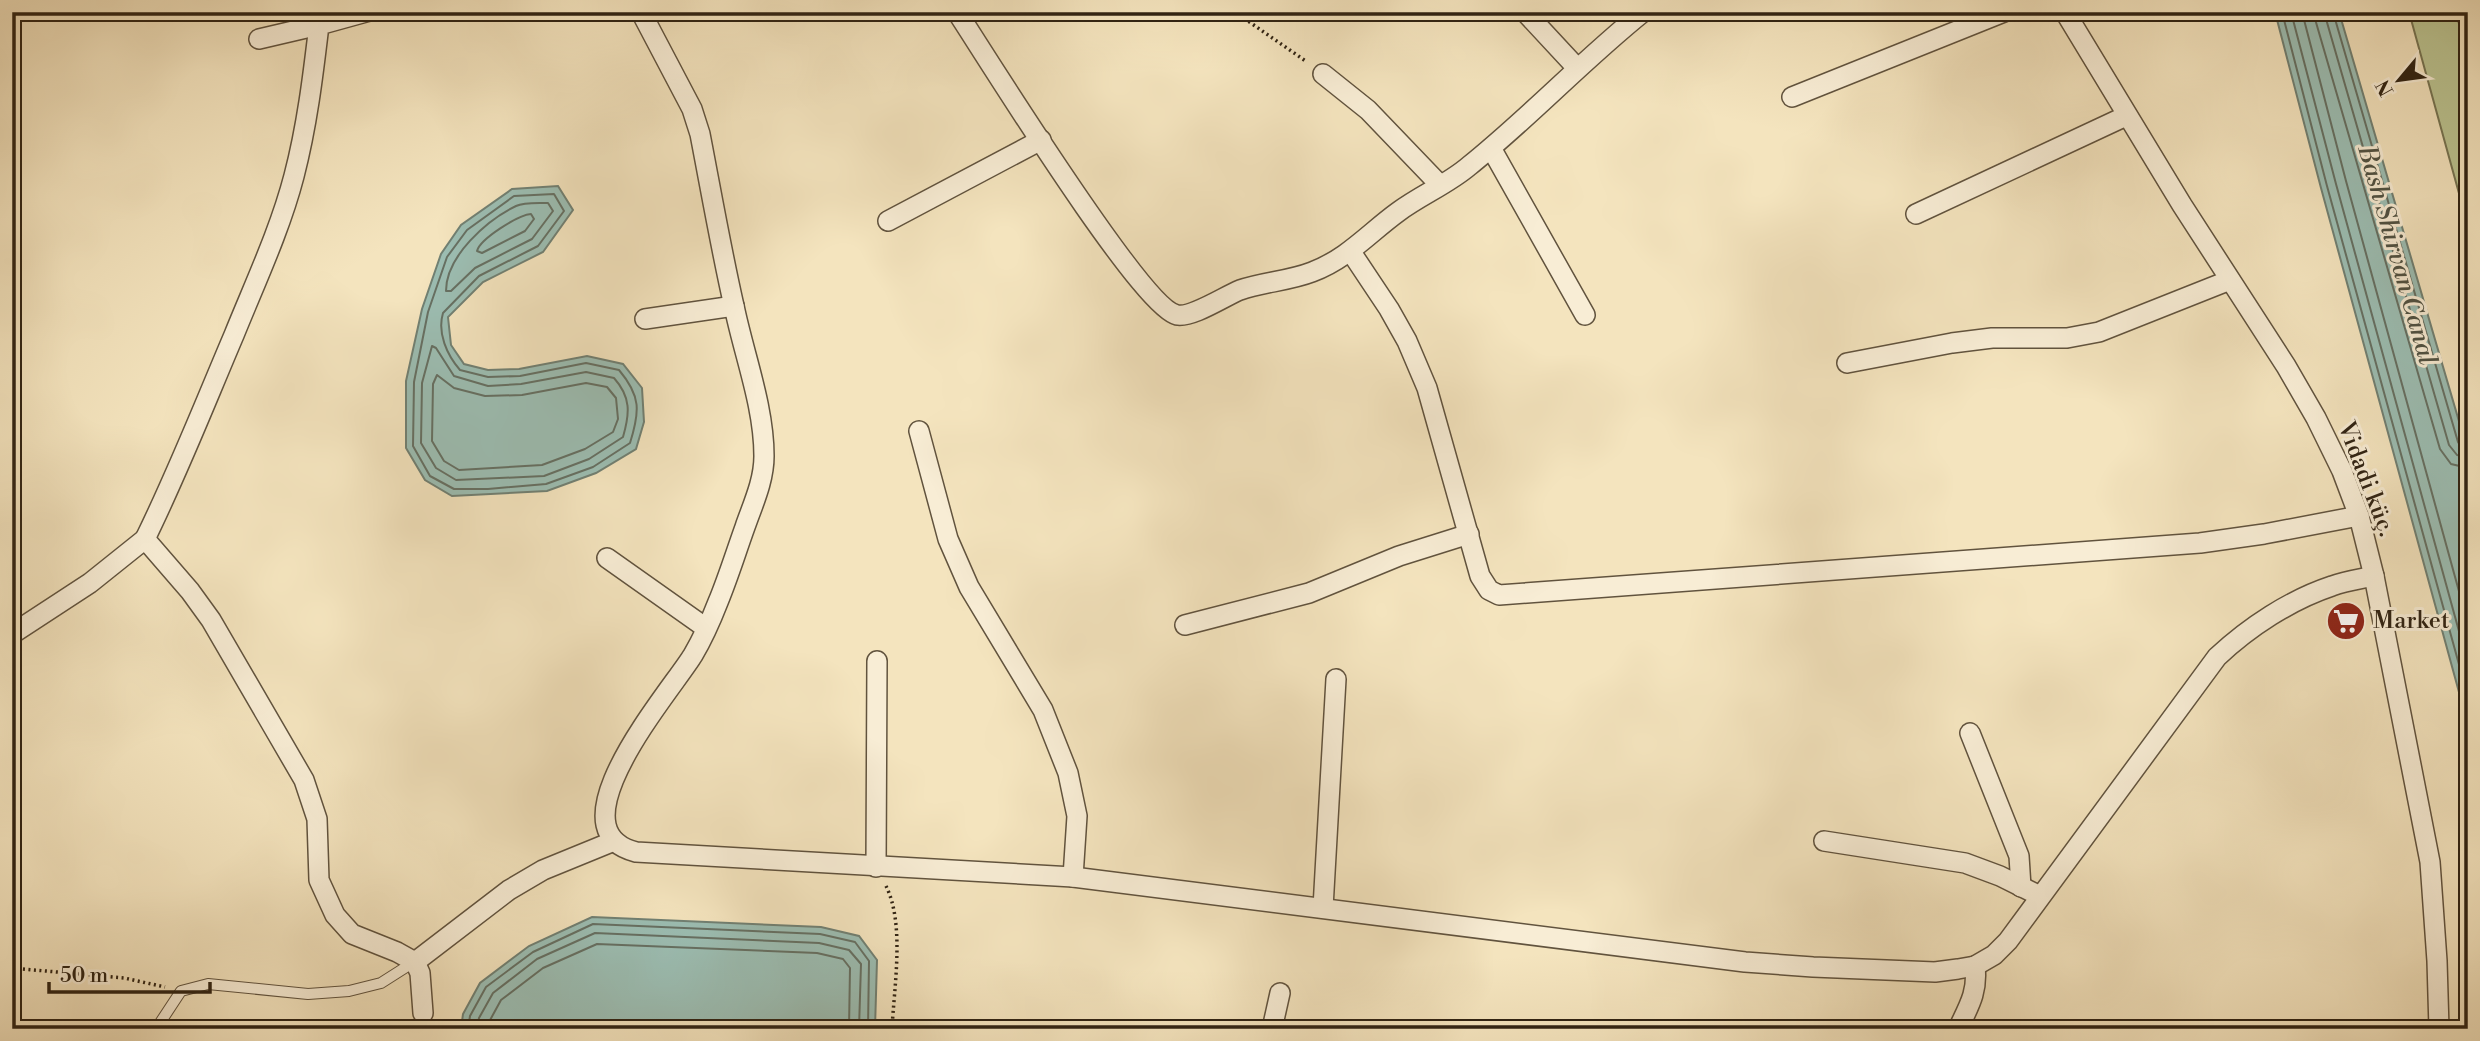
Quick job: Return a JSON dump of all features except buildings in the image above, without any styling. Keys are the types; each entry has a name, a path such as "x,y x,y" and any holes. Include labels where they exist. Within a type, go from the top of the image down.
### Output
{"street":[{"path":"259,39 366,12"},
{"path":"641,12 692,109 700,134 734,306 762,425 764,458 760,482 718,603 693,655 617,769 605,802 604,819 614,841 621,848 636,852 1073,877 1745,962 1935,972 1975,966 1994,955 2008,941 2217,657 2244,632 2304,598 2332,586 2374,576"},
{"path":"957,12 1127,267 1164,307 1176,315 1187,314 1241,290 1311,273 1351,252 1398,212 1466,169 1528,117 1577,68 1643,12"},
{"path":"1525,12 1577,68"},
{"path":"1792,97 2004,12"},
{"name":"Vidadi küç.","path":"2065,12 2126,116 2286,366 2342,471 2359,516 2374,576 2430,862 2439,1029"},
{"path":"12,634 90,583 145,539 167,495 258,276 294,178 309,106 319,25"},
{"path":"1323,74 1368,110 1440,185"},
{"path":"1916,214 2126,116"},
{"path":"888,221 1041,140"},
{"path":"1491,148 1586,315"},
{"path":"1351,252 1407,341 1427,388 1480,576 1489,590 1499,595 2200,543 2359,516"},
{"path":"1847,363 1965,341 1992,338 2067,338 2099,332 2230,280"},
{"path":"645,319 734,306"},
{"path":"919,431 948,539 969,587 1043,710 1068,773 1077,816 1073,877"},
{"path":"1185,625 1309,593 1399,556 1469,534"},
{"path":"145,539 211,620 304,780 317,820 319,880 335,915 352,934 415,962 420,973 423,1013"},
{"path":"607,558 706,628"},
{"path":"876,866 877,661"},
{"path":"1323,908 1336,679"},
{"path":"1970,733 2019,856 2021,887"},
{"path":"415,962 509,890 543,870 614,841"},
{"path":"1824,841 1965,863 2000,876 2040,897"},
{"path":"1958,1029 1974,995 1977,983 1975,966"},
{"path":"1272,1029 1280,993"}],"lane":[{"path":"156,1029 181,991 208,985 308,994 349,991 381,982 415,962"}],"path":[{"path":"1235,12 1323,74"},
{"path":"876,866 892,897 897,945 892,1029"},
{"path":"12,968 124,978 181,991"}],"green space":[{"path":"2409,12 2455,12 2468,50 2468,226"}],"water":[{"name":"Bash Shirvan Canal","path":"2275,12 2339,12 2468,452 2468,725 2321,188"},
{"path":"558,186 573,210 543,252 483,282 448,317 451,345 464,364 488,370 519,369 587,356 623,364 642,388 644,422 636,449 596,473 547,491 452,496 425,480 406,448 406,381 422,309 441,254 461,225 512,189"},
{"path":"592,917 821,927 859,936 877,960 875,1029 461,1029 463,1014 480,983 529,946"}],"place":[{"name":"Market","path":"2346,621"}]}
